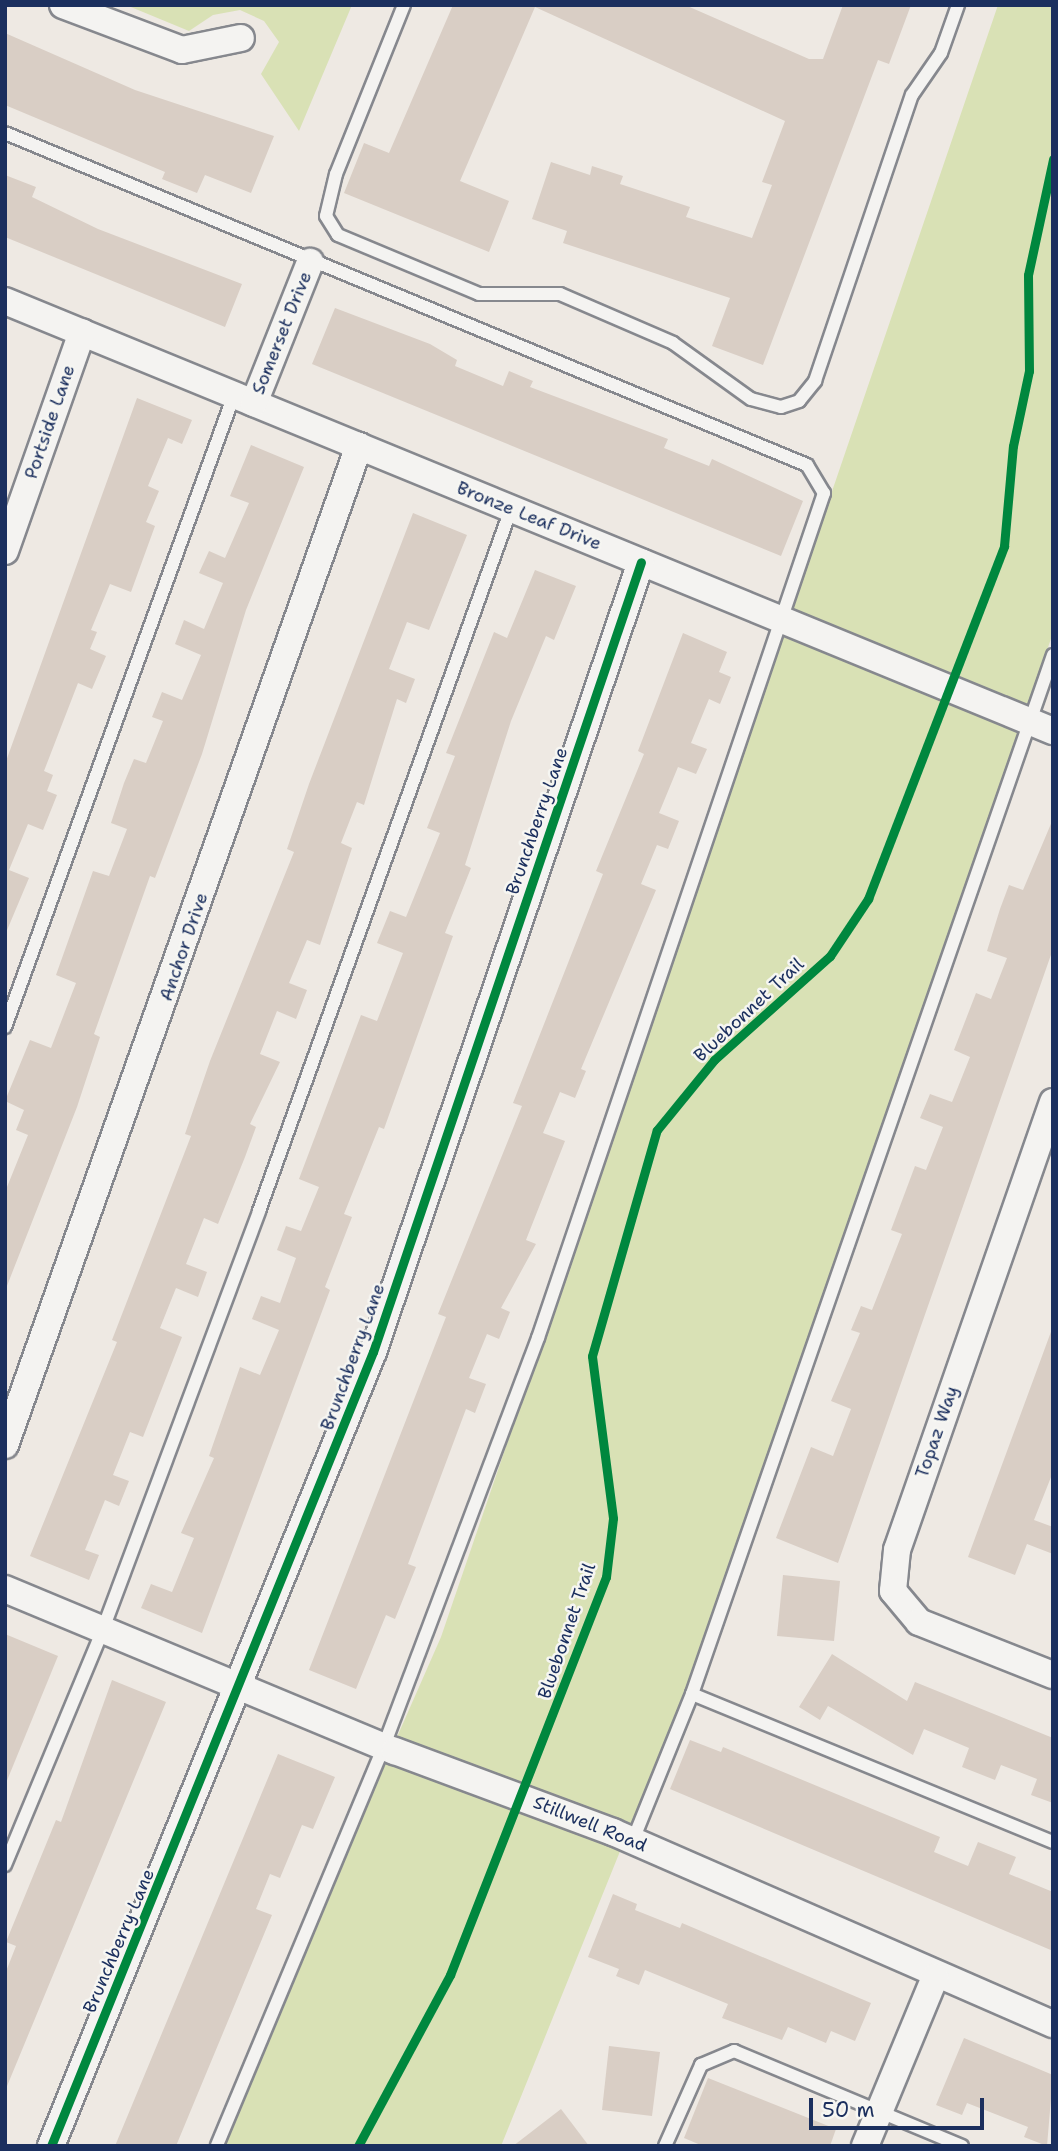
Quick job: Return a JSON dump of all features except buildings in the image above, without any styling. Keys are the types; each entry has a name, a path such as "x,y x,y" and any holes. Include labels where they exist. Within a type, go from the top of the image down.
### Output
{"street":[{"path":"63,5 95,12 182,50 241,38"},
{"name":"Somerset Drive","path":"244,399 310,262"},
{"name":"Bronze Leaf Drive","path":"5,301 1053,731"},
{"name":"Portside Lane","path":"5,551 82,332"},
{"name":"Anchor Drive","path":"5,1445 359,446"},
{"name":"Brunchberry Lane","path":"51,2146 242,1687 373,1352 641,562"},
{"name":"Topaz Way","path":"1053,1102 897,1550 893,1591 919,1622 1053,1675"},
{"name":"Stillwell Road","path":"5,1589 384,1746 633,1840 935,1977 1053,2024"},
{"path":"865,2146 935,1977"}],"lane":[{"path":"404,5 336,174 326,216 338,235 479,294 560,293 673,343 751,399 781,407 799,401 815,381 912,95 941,53 958,5"},
{"path":"5,133 813,469 824,499 785,621 538,1338 384,1746 217,2146"},
{"path":"5,1027 244,399"},
{"path":"5,1865 103,1629 511,509"},
{"path":"633,1840 692,1694 1053,655"},
{"path":"692,1694 1053,1842"},
{"path":"666,2146 688,2087 715,2054 734,2051 962,2146"}],"green space":[{"path":"126,5 352,5 299,131 261,74 279,42 264,21 240,10 213,15 189,31"},
{"path":"998,5 1053,5 1053,633 688,1683 501,2146 217,2146 441,1637"}],"cycle path":[{"name":"Bluebonnet Trail","path":"358,2146 450,1975 606,1577 613,1518 592,1356 657,1130 714,1060 830,956 868,899 1004,546 1013,446 1029,371 1028,275 1053,159"},
{"path":"51,2146 373,1352 641,562"}]}
